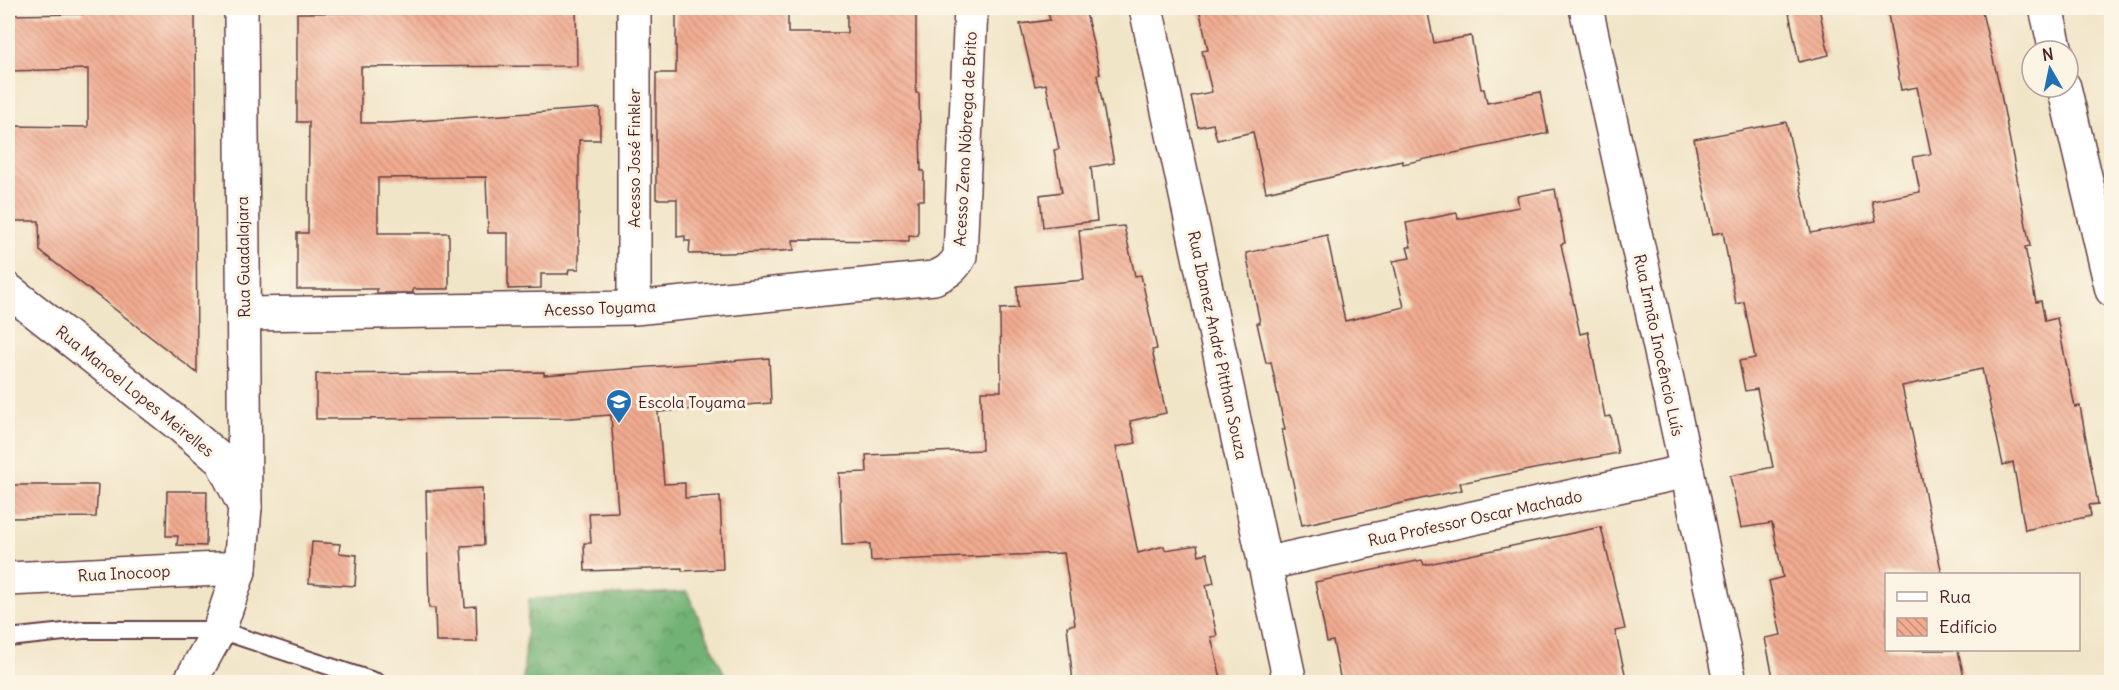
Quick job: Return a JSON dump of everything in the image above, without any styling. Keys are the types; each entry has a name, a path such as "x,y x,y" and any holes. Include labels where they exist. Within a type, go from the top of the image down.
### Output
{"street":[{"name":"Rua Guadalajara","path":"190,682 219,630 240,568 245,507 241,8"},
{"name":"Acesso José Finkler","path":"634,8 634,308"},
{"name":"Acesso Zeno Nóbrega de Brito","path":"952,269 960,256 970,8"},
{"name":"Rua Ibanez André Pitthan Souza","path":"1146,8 1290,682"},
{"name":"Rua Irmão Inocêncio Luís","path":"1586,8 1687,471 1730,682"},
{"path":"2046,8 2053,39"},
{"path":"2067,99 2112,290"},
{"name":"Acesso Toyama","path":"244,314 634,308 934,278 952,269"},
{"name":"Rua Manoel Lopes Meirelles","path":"8,290 222,461 245,507"},
{"name":"Rua Professor Oscar Machado","path":"1264,564 1687,471"},
{"name":"Rua Inocoop","path":"8,579 240,568"}],"lane":[{"path":"8,638 83,630 219,630 377,682"}],"green space":[{"path":"687,592 728,682 523,682 529,599"}],"building":[{"path":"83,8 195,8 197,373 40,251 39,221 8,221 8,126 88,127 88,69 8,71 8,15 83,14"},
{"path":"449,8 576,8 577,66 361,67 361,123 390,123 600,108 600,140 579,140 579,269 569,269 568,274 541,274 541,288 508,289 508,233 488,233 486,177 378,178 378,233 449,233 449,289 413,289 413,293 377,293 377,289 297,289 297,233 308,233 309,122 297,122 297,13 449,12"},
{"path":"676,8 788,8 788,33 847,33 847,8 916,8 916,93 919,93 921,171 924,171 924,200 918,200 918,236 909,235 909,241 793,240 794,250 689,254 690,241 685,241 685,236 677,237 677,199 656,199 656,73 676,73"},
{"path":"1047,8 1085,8 1100,74 1097,75 1114,163 1091,167 1097,221 1043,227 1040,195 1062,192 1054,150 1059,149 1046,84 1035,86 1020,24 1050,20"},
{"path":"1199,8 1427,8 1434,43 1471,36 1481,89 1484,89 1487,103 1540,92 1548,133 1403,164 1402,161 1266,192 1253,132 1217,140 1213,124 1198,127 1191,96 1212,92 1202,51 1208,50"},
{"path":"1788,8 1819,8 1829,55 1799,62"},
{"path":"1887,8 1981,8 1999,84 2030,246 2025,247 2036,302 2041,301 2045,321 2057,318 2075,407 2080,406 2098,504 2089,505 2091,516 2025,530 2013,462 2003,465 1982,369 1902,386 1942,573 1885,573 1885,651 1958,651 1965,682 1774,682 1765,638 1781,635 1769,581 1783,577 1772,523 1741,528 1730,476 1773,467 1757,389 1745,391 1739,361 1755,358 1744,302 1736,304 1723,232 1713,234 1694,139 1786,122 1811,233 1876,221 1872,201 1920,192 1913,157 1931,154 1917,87 1901,90"},
{"path":"1555,189 1565,243 1561,244 1580,334 1588,332 1605,417 1611,416 1618,453 1460,483 1462,490 1302,525 1282,430 1285,430 1271,362 1266,363 1257,323 1260,323 1246,253 1327,235 1345,321 1404,307 1393,261 1410,258 1407,247 1411,247 1406,223 1457,213 1458,219 1519,207 1517,196"},
{"path":"1124,226 1135,276 1141,275 1157,349 1152,350 1166,413 1130,421 1136,443 1116,447 1138,553 1164,546 1165,550 1197,545 1199,555 1207,553 1214,583 1206,585 1217,636 1211,637 1222,682 1073,682 1067,626 1075,624 1064,553 871,561 870,544 842,545 839,473 867,472 866,455 982,450 981,391 1001,391 1000,309 1018,308 1017,286 1084,280 1079,230"},
{"path":"769,358 771,403 658,412 664,484 685,483 685,498 720,496 723,569 585,571 584,543 591,543 589,513 618,512 611,415 570,418 316,419 316,374 544,372 544,375"},
{"path":"8,485 98,485 96,517 8,518"},
{"path":"482,488 484,545 461,546 465,607 476,606 477,642 436,642 435,608 429,608 426,491"},
{"path":"167,491 207,491 206,546 177,545 178,536 166,536"},
{"path":"1601,527 1625,629 1615,631 1627,682 1341,682 1333,641 1327,642 1315,582 1422,560 1424,565"},
{"path":"312,542 340,544 339,553 357,555 355,586 309,583"}],"place":[{"name":"Escola Toyama","path":"619,425"}]}
